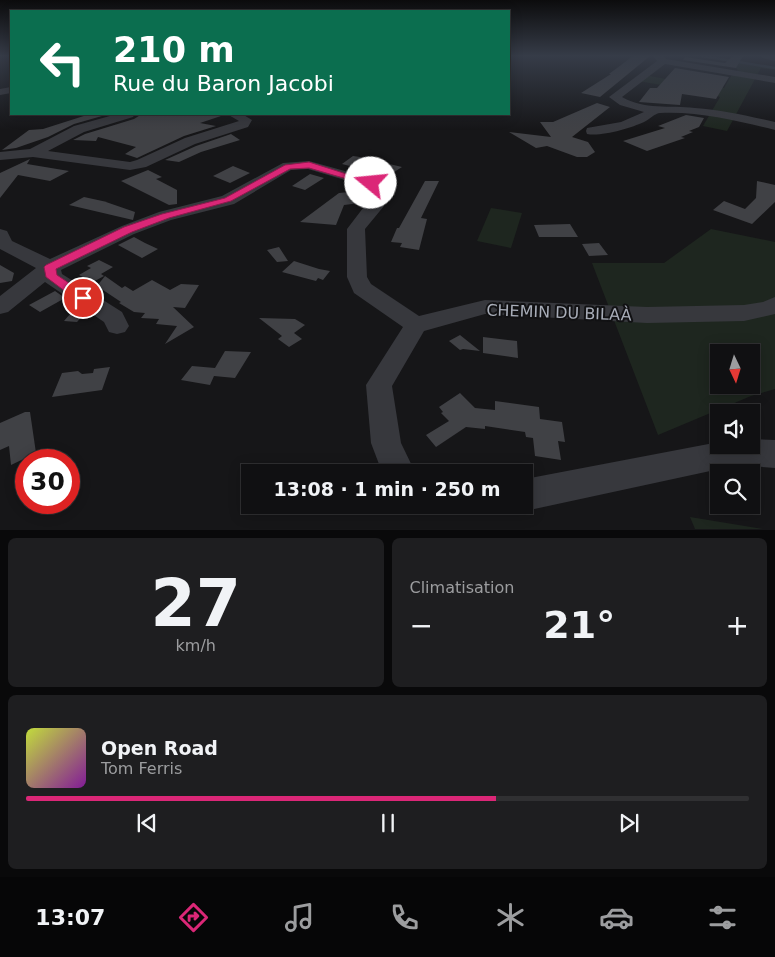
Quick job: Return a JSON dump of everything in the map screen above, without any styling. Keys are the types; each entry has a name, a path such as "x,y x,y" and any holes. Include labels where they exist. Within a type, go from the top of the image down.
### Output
{"street":[{"path":"634,81 615,97 621,102 654,110 692,110 775,126"},
{"path":"592,131 610,129 646,117 654,110"},
{"path":"33,153 79,129 126,115"},
{"path":"0,156 33,153 130,166 190,141 244,124 246,120 235,115"},
{"path":"0,307 50,267 128,230 165,216 228,200 288,166 309,165 377,187 381,196 356,229 357,277 362,288 416,325 379,385 386,443 394,464"},
{"path":"0,234 4,244 50,267"},
{"path":"50,267 52,277 114,318 118,326"},
{"name":"CHEMIN DU BILAÀ","path":"416,325 485,307 648,315 744,313 769,308 775,304"},
{"path":"533,493 659,466 738,452 772,457"}],"shaded area":[{"path":"638,81 675,81 713,88 724,88 728,81 754,81 727,131 703,126 720,97 713,94"},
{"path":"491,208 522,213 511,248 477,241"},
{"path":"711,229 775,242 775,389 760,393 760,344 710,344 710,394 758,394 732,404 710,404 710,413 658,435 592,263 664,263"},
{"path":"690,517 763,529 695,529"}],"building":[{"path":"600,81 620,81 600,97 581,93"},
{"path":"664,81 727,81 716,99 682,94 680,105 639,102 650,88 657,88"},
{"path":"597,103 610,107 572,137 588,142 595,152 587,157 577,157 547,146 536,148 509,132 551,137 540,122 553,122"},
{"path":"87,115 106,115 74,124 48,137 16,148 2,150 29,130 43,129"},
{"path":"140,115 221,115 200,123 216,126 184,136 137,158 125,154 136,147 98,137 96,141 73,140 85,134 134,119"},
{"path":"686,115 704,118 699,127 689,131 693,132 681,137 685,138 647,151 623,141 665,128 658,126"},
{"path":"231,134 240,140 201,152 179,162 165,160 196,146"},
{"path":"353,156 402,167 388,176 342,164"},
{"path":"30,159 27,164 69,171 50,181 18,175 0,198 0,173"},
{"path":"233,166 250,173 230,183 213,176"},
{"path":"148,170 162,177 156,179 177,190 177,204 169,205 121,181"},
{"path":"310,174 324,178 305,190 292,186"},
{"path":"425,181 439,181 421,218 427,219 419,250 400,247 402,243 391,242 397,228 399,228"},
{"path":"757,181 775,185 775,202 752,224 713,210 724,201 745,209 756,198"},
{"path":"339,193 357,193 360,203 344,205 336,225 300,222"},
{"path":"84,197 107,202 135,212 133,220 69,205"},
{"path":"570,224 578,237 539,237 534,225"},
{"path":"134,237 158,249 142,258 118,245"},
{"path":"599,243 608,255 589,256 582,244"},
{"path":"279,247 288,261 277,262 267,250"},
{"path":"99,260 113,267 101,274 104,276 93,282 79,275 91,268 87,266"},
{"path":"294,261 330,271 323,280 318,278 316,281 282,272"},
{"path":"0,265 14,273 12,281 0,283"},
{"path":"105,276 122,288 125,286 133,291 152,280 170,290 181,284 199,285 185,308 173,307 194,327 165,344 177,326 156,324 159,319 141,318 145,313 134,312 119,303 121,302 97,286"},
{"path":"55,291 65,298 40,312 29,305"},
{"path":"77,306 86,312 77,322 64,321"},
{"path":"259,318 295,319 305,325 294,333 302,339 289,347 278,339 282,336"},
{"path":"460,335 480,351 460,350 449,341"},
{"path":"483,337 517,341 518,358 483,353"},
{"path":"225,351 251,352 235,378 214,376 210,385 181,380 192,366 215,368"},
{"path":"110,367 102,390 52,397 62,373 78,371 82,374 93,373 94,369"},
{"path":"460,393 475,408 495,410 495,401 539,407 540,419 562,422 565,442 558,441 561,460 535,456 533,438 526,437 525,432 485,426 485,429 466,427 436,447 426,435 449,421 441,413 443,412 439,407"},
{"path":"25,412 30,412 35,449 15,449 15,463 11,465 9,446 0,450 0,423"}],"route":[{"path":"83,298 52,277 50,267 128,230 165,216 228,200 288,166 309,165 320,167 371,183"}]}
